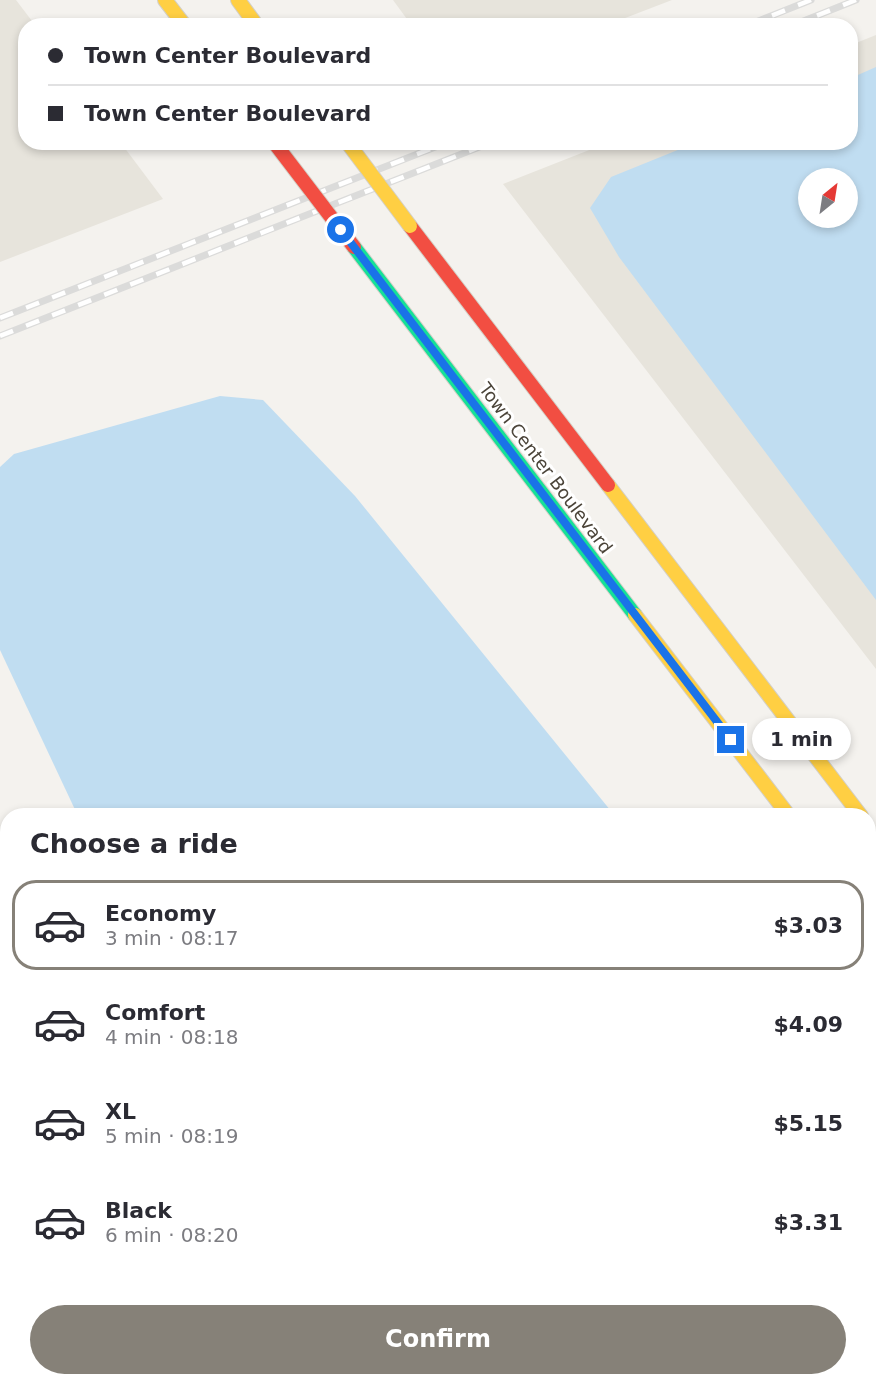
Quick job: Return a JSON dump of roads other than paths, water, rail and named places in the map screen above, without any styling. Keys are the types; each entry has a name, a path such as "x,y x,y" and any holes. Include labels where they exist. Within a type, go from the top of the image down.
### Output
{"main road":[{"path":"165,0 179,18"},
{"path":"238,0 251,18"},
{"name":"Town Center Boulevard","path":"280,150 783,808"},
{"path":"352,150 855,808"}],"water":[{"path":"876,67 876,600 619,257 590,208 611,177 678,150 858,150 858,75"},
{"path":"220,396 263,400 355,496 608,808 74,808 0,650 0,467 14,454"}],"railway":[{"path":"766,18 811,0"},
{"path":"811,18 856,0"},
{"path":"0,318 428,150"},
{"path":"0,336 472,150"}]}
